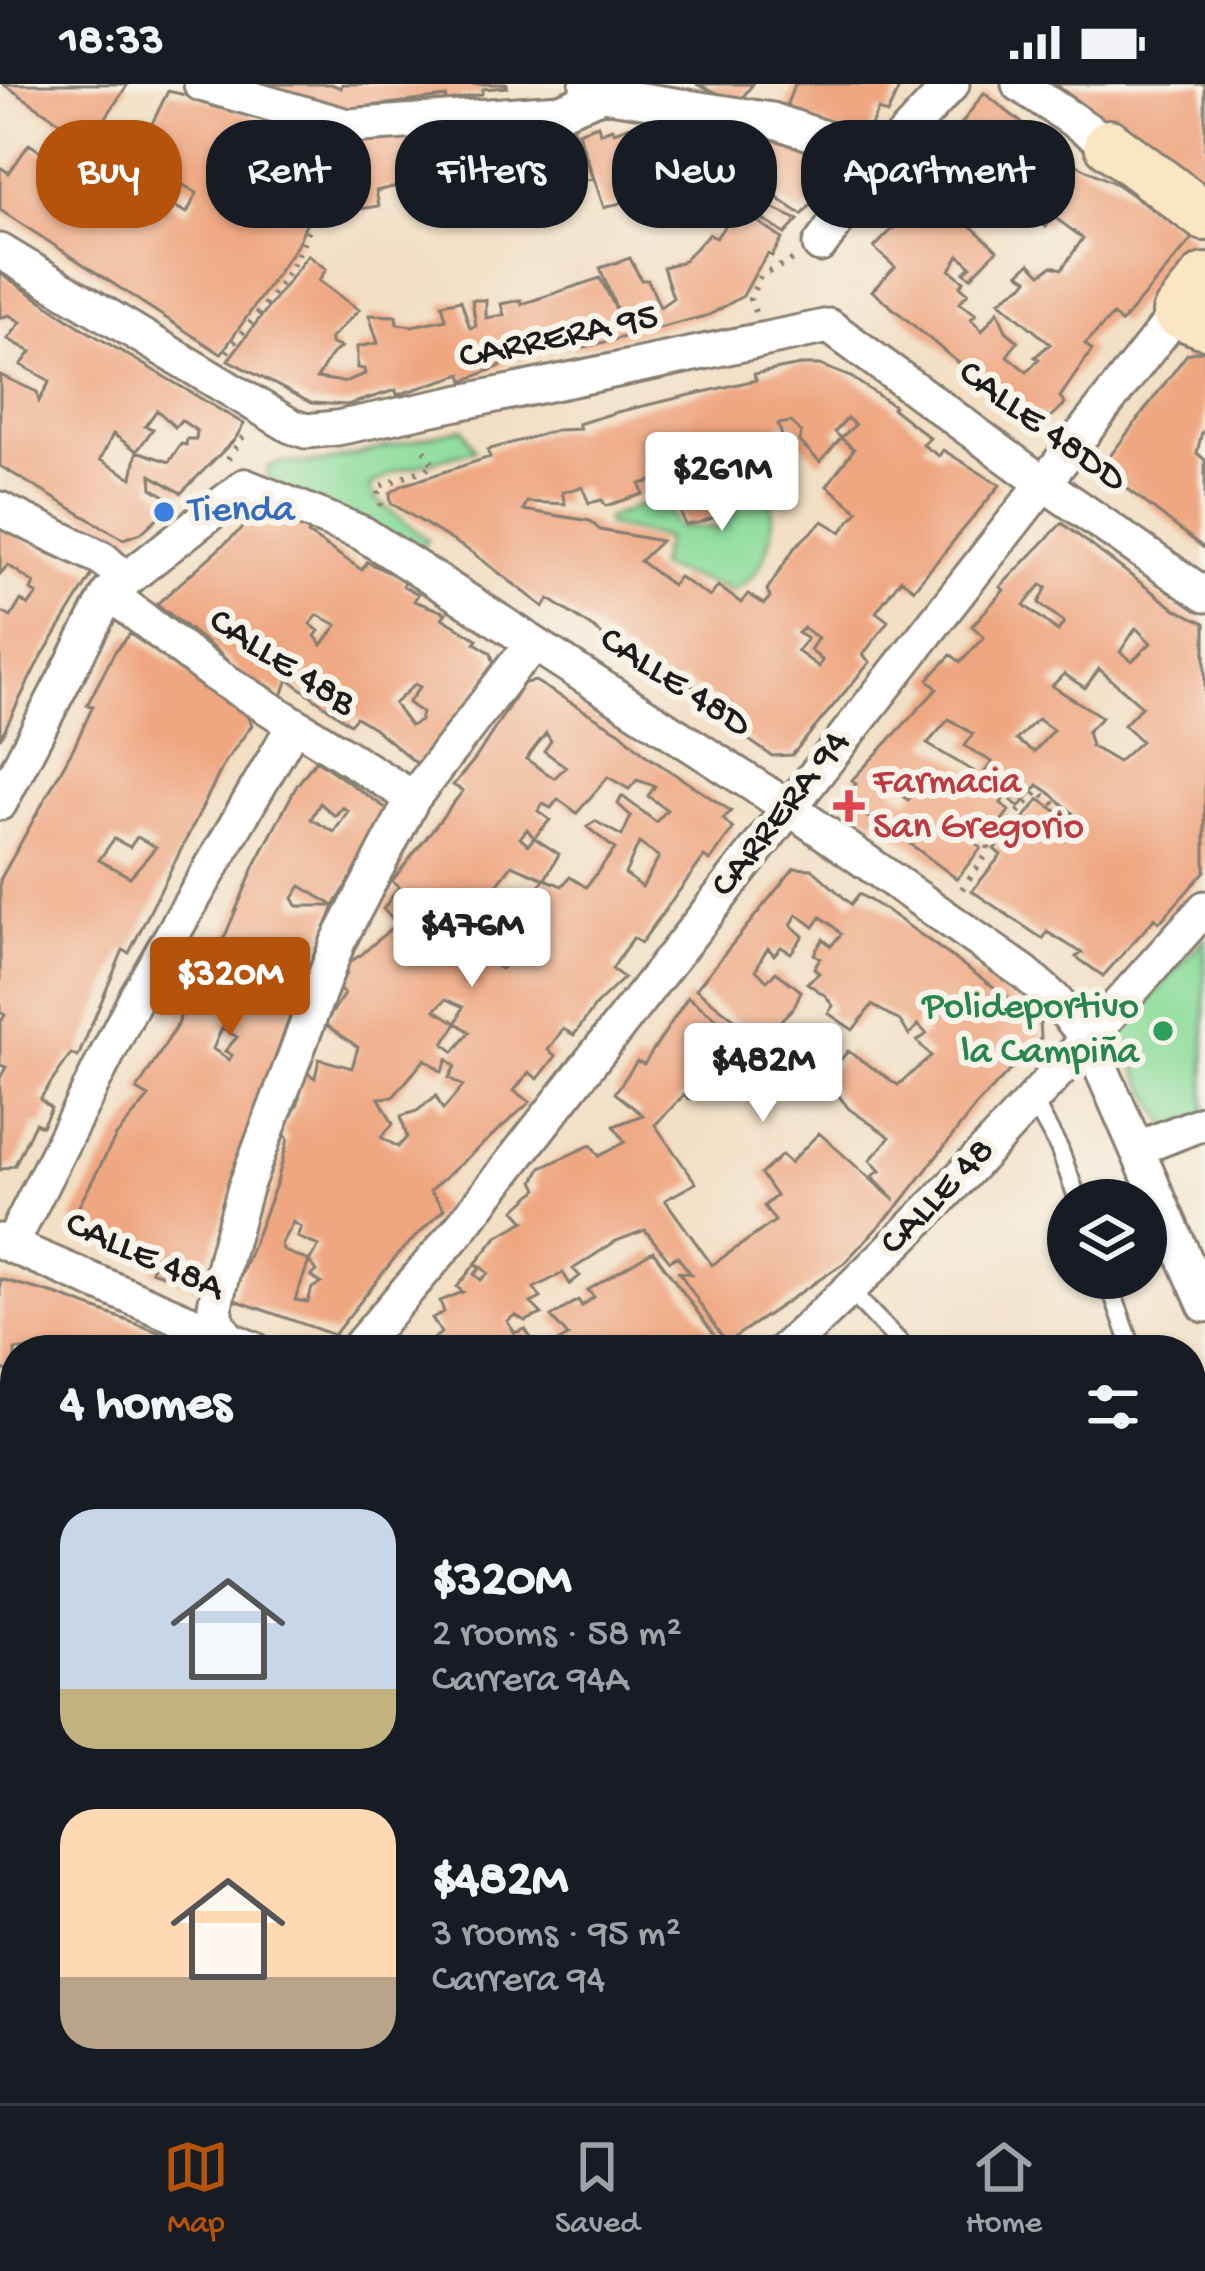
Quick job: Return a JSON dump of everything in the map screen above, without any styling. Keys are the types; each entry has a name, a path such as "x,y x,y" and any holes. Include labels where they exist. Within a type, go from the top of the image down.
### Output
{"street":[{"path":"200,84 348,126 560,111 594,89 772,120 801,130"},
{"path":"918,120 952,84"},
{"path":"1019,84 1205,216"},
{"path":"820,245 832,228"},
{"path":"0,251 210,374 261,410"},
{"name":"CARRERA 94","path":"369,1335 458,1231 1043,483 1196,305"},
{"name":"CARRERA 95","path":"261,410 306,430 403,415 829,326"},
{"name":"CALLE 48DD","path":"829,326 1205,596"},
{"path":"0,803 117,585 245,486"},
{"name":"CALLE 48D","path":"245,486 362,533 788,807 1025,973 1088,1038 1205,1305"},
{"name":"CALLE 48B","path":"0,509 103,559 117,585 214,674 413,797"},
{"path":"232,1335 217,1321 215,1306 245,1188 338,942 413,797 515,665 536,645"},
{"path":"6,1243 136,997 294,725"},
{"name":"CALLE 48","path":"801,1335 850,1291 1033,1101 1205,908"},
{"path":"1138,1148 1205,1122"},
{"name":"CALLE 48A","path":"6,1243 219,1335"}],"lane":[{"path":"1033,1101 1070,1179"},
{"path":"850,1291 893,1335"},
{"path":"1115,1299 1128,1335"}],"path":[{"path":"210,374 269,298 307,237 316,198 305,192 302,134 311,118"},
{"path":"766,339 768,332 758,321 751,299 760,276 820,245"},
{"path":"245,486 226,461 261,410"},
{"path":"362,533 381,507 377,488 434,466 403,415"},
{"path":"942,916 987,854 989,844 1038,791 1066,813"}],"green space":[{"path":"463,428 475,450 394,472 370,486 375,499 428,540 417,552 267,480 268,467 280,463 326,462"},
{"path":"721,463 752,469 772,504 772,530 760,566 733,590 658,567 666,538 608,526 606,519 659,497 678,527 722,528 736,512"},
{"name":"Polideportivo la Campiña","path":"1205,938 1205,1115 1168,1128 1117,1035"}],"building":[{"path":"3,84 128,84 104,120 57,120"},
{"path":"248,84 507,87 483,89 482,94 445,102 446,97 336,110"},
{"path":"696,84 753,84 739,102"},
{"path":"795,84 901,84 887,114 878,110 873,120 812,120 785,108"},
{"path":"1055,84 1205,84 1205,190 1136,145"},
{"path":"168,91 218,103 263,120 206,120 206,228 304,228 221,354 0,210 0,167 9,173 29,144 36,148 36,228 182,228 182,210 187,213 197,193 182,184 182,120 154,120"},
{"path":"984,93 1018,120 964,120"},
{"path":"598,125 600,133 612,128 612,206 604,208 588,161 588,128"},
{"path":"777,136 801,145 801,214 777,198"},
{"path":"392,137 395,187 376,191 379,206 371,207 371,138"},
{"path":"1075,164 1118,185 1193,238 1121,323 1113,315 1085,344 1092,350 1060,397 1065,404 1051,417 1025,413 1029,410 955,360 872,291 895,267 874,248 894,228 973,228 997,250 971,277 964,272 971,266 959,255 950,270 964,281 960,286 968,293 959,303 976,314 971,319 982,331 998,311 1006,331 1018,341 1007,356 1027,372 1050,344 999,301 1028,279 1019,273 1030,263 1041,274 1052,266 1062,269 1083,238 1069,228 1075,228"},
{"path":"777,210 798,220 785,234 776,228"},
{"path":"723,228 767,228 782,239 743,296 709,315 515,360 464,381 462,374 347,405 311,403 228,360 308,255 326,269 319,281 359,310 331,338 331,344 341,347 317,378 344,382 365,374 357,368 357,347 378,343 369,315 396,316 397,324 412,326 446,319 442,304 461,300 470,328 476,326 472,300 486,300 486,318 504,315 501,304 521,300 522,304 600,278 619,315 600,268 630,258 641,280 648,280 660,307 673,298 663,267 682,262 709,234 716,238"},
{"path":"0,273 82,328 244,424 181,493 151,475 152,488 175,502 141,533 123,539 0,466 0,375 37,392 39,401 50,381 21,365 31,352 8,339 21,322 9,315 0,318","holes":["157,410 175,427 181,420 197,431 196,439 181,444 169,462 137,451 153,429 145,426","113,434 137,451 132,478 100,460"]},
{"path":"1205,350 1205,433 1197,453 1205,460 1205,549 1101,468 1187,354"},
{"path":"820,365 851,377 930,438 923,445 939,456 943,450 1000,485 914,589 901,579 876,612 888,621 863,655 870,662 792,755 772,756 717,718 726,707 681,679 674,688 589,625 549,599 544,607 473,553 391,503 390,493 403,485 490,457 487,450 557,430 580,429 578,424 617,412 756,380 754,374","holes":["847,418 855,425 841,438 835,432","791,422 801,432 799,441 820,462 841,438 854,449 827,486 858,511 841,532 823,521 795,547 767,590 770,597 764,604 748,594 741,603 718,586 710,597 679,577 672,585 640,561 661,541 600,530 590,521 523,510 527,502 565,504 562,492 582,487 589,503 602,500 606,506 643,494 640,484 669,477 685,525 698,523 732,511 711,448 720,446 723,456 786,448 778,424","804,628 818,638 810,650 822,660 819,667 797,651 807,639 798,633"]},
{"path":"264,509 312,527 308,534 362,570 367,562 404,580 403,586 418,594 414,601 446,613 442,618 477,639 475,643 491,653 494,664 422,768 374,728 356,717 350,724 288,679 282,696 267,685 262,694 157,604","holes":["318,615 337,625 322,645 315,636 319,631 310,624","415,684 420,687 408,703 422,713 420,721 410,726 394,704"]},
{"path":"1062,523 1175,609 1205,623 1205,871 1103,976 1076,957 1082,953 1047,932 1043,939 972,891 1001,855 994,849 1039,799 1069,820 1076,816 1050,793 1038,785 1019,807 1006,795 1001,803 1009,811 987,840 974,831 970,838 981,848 957,879 849,806 849,793 856,784 852,780 937,689 928,679 951,655 961,662 984,637 972,626 1004,590 1000,587","holes":["1041,585 1047,587 1039,603 1064,622 1058,631 1024,605","1136,628 1151,643 1132,661 1120,652","1099,669 1142,706 1124,725 1141,741 1118,762 1091,746 1087,732 1102,717 1052,686 1064,674 1085,688","949,719 973,734 965,746 992,762 974,786 965,781 973,771 927,744","1038,719 1053,730 1034,752 1016,740","910,771 925,781 908,800 893,790"]},
{"path":"0,525 93,573 36,666 0,739 0,611 11,617 21,600 28,606 37,594 31,590 34,583 8,565 0,574"},
{"path":"130,634 244,711 252,725 225,762 129,953 123,950 78,1057 71,1054 40,1099 51,1108 42,1126 35,1123 15,1165 0,1170 0,1078 6,1067 0,1065 0,1023 5,1015 0,1012 0,880 75,745 93,706 87,705 115,651","holes":["137,837 156,847 130,877 99,860 114,839 130,847"]},
{"path":"535,681 620,732 647,756 731,811 723,819 733,829 710,861 704,857 641,943 633,938 612,969 624,978 574,1035 563,1029 548,1050 556,1056 538,1079 529,1072 514,1091 530,1102 430,1191 444,1209 398,1254 334,1335 232,1299 277,1182 288,1139 283,1132 298,1103 304,1071 315,1078 319,1059 352,1068 358,1047 325,1024 344,994 333,984 347,974 339,968 397,923 383,909 399,887 392,881 463,791 453,785 524,683","holes":["546,733 551,741 544,751 566,767 554,778 526,759","608,777 629,789 637,780 655,786 648,796 667,810 656,822 622,796 618,804 631,816 622,836 595,821 587,827 615,849 586,887 570,877 562,886 545,879 559,854 534,838 550,820 538,811 543,804 551,808 558,799 577,813","527,829 534,838 528,845 520,838","639,843 659,857 642,887 625,874","512,865 545,879 519,906 492,891","457,905 521,951 501,969 477,955 464,967 443,953 463,927 447,917","446,999 463,1007 457,1023 435,1010","457,1023 470,1032 454,1052 444,1044","425,1059 442,1072 447,1059 455,1066 449,1078 463,1086 443,1110 436,1096 401,1116 407,1137 398,1147 381,1137 393,1124 379,1098 393,1097","293,1222 301,1227 297,1237 319,1246 309,1261 284,1251 281,1244","309,1261 317,1271 311,1276 321,1283 312,1288 308,1302 295,1300"]},
{"path":"316,760 396,815 373,842 334,906 286,1027 199,1288 151,1271 156,1258 114,1242 112,1247 98,1239 97,1233 71,1221 116,1136 149,1097 137,1090 222,943 255,865 297,785","holes":["320,803 335,816 342,807 348,811 334,832 311,819","301,886 334,906 297,906 293,898","286,942 296,947 295,967 277,958 279,949 285,954","253,955 277,958 267,974 275,979 268,997 247,987 250,976 257,980 262,972 247,965","236,979 247,987 243,993 230,986","222,1028 237,1037 225,1051 232,1055 229,1060 213,1049"]},
{"path":"794,868 812,869 851,904 859,894 889,912 1040,1020 1041,1038 975,1107 899,1205 844,1263 738,1335 721,1335 679,1272 691,1274 677,1256 670,1261 645,1230 616,1241 573,1269 580,1276 570,1284 563,1273 534,1288 541,1298 531,1303 542,1314 525,1321 515,1315 507,1321 515,1333 525,1329 529,1335 439,1335 432,1318 444,1312 440,1301 463,1292 457,1287 476,1263 497,1237 525,1221 515,1210 538,1189 534,1181 541,1168 591,1145 599,1156 625,1142 614,1126 643,1115 615,1093 637,1061 644,1064 688,997 744,1040 711,1070 710,1082 690,1099 684,1095 655,1125 696,1183 665,1200 712,1265 775,1221 764,1206 776,1196 761,1174 782,1155 790,1163 819,1133 895,1201 872,1176 880,1171 870,1160 890,1137 849,1109 825,1078 848,1051 898,1085 931,1056 917,1041 927,1034 918,1025 909,1035 900,1021 872,1005 853,1030 828,1013 833,1006 826,996 807,983 819,973 814,968 820,958 814,954 823,939 831,946 841,934 821,917 814,927 797,914 791,925 803,936 791,953 781,947 774,955 768,948 756,970 767,981 776,972 801,991 794,1007 761,1040 696,989","holes":["476,1263 488,1273 481,1280 474,1274 479,1270"]},
{"path":"653,1251 714,1335 567,1335 551,1317 578,1300 582,1306 594,1297 588,1290"},
{"path":"0,1279 166,1335 0,1335"}],"place":[{"name":"Tienda","path":"164,512"},
{"name":"Farmacia San Gregorio","path":"849,806"},
{"name":"Polideportivo la Campiña","path":"1163,1031"}]}
